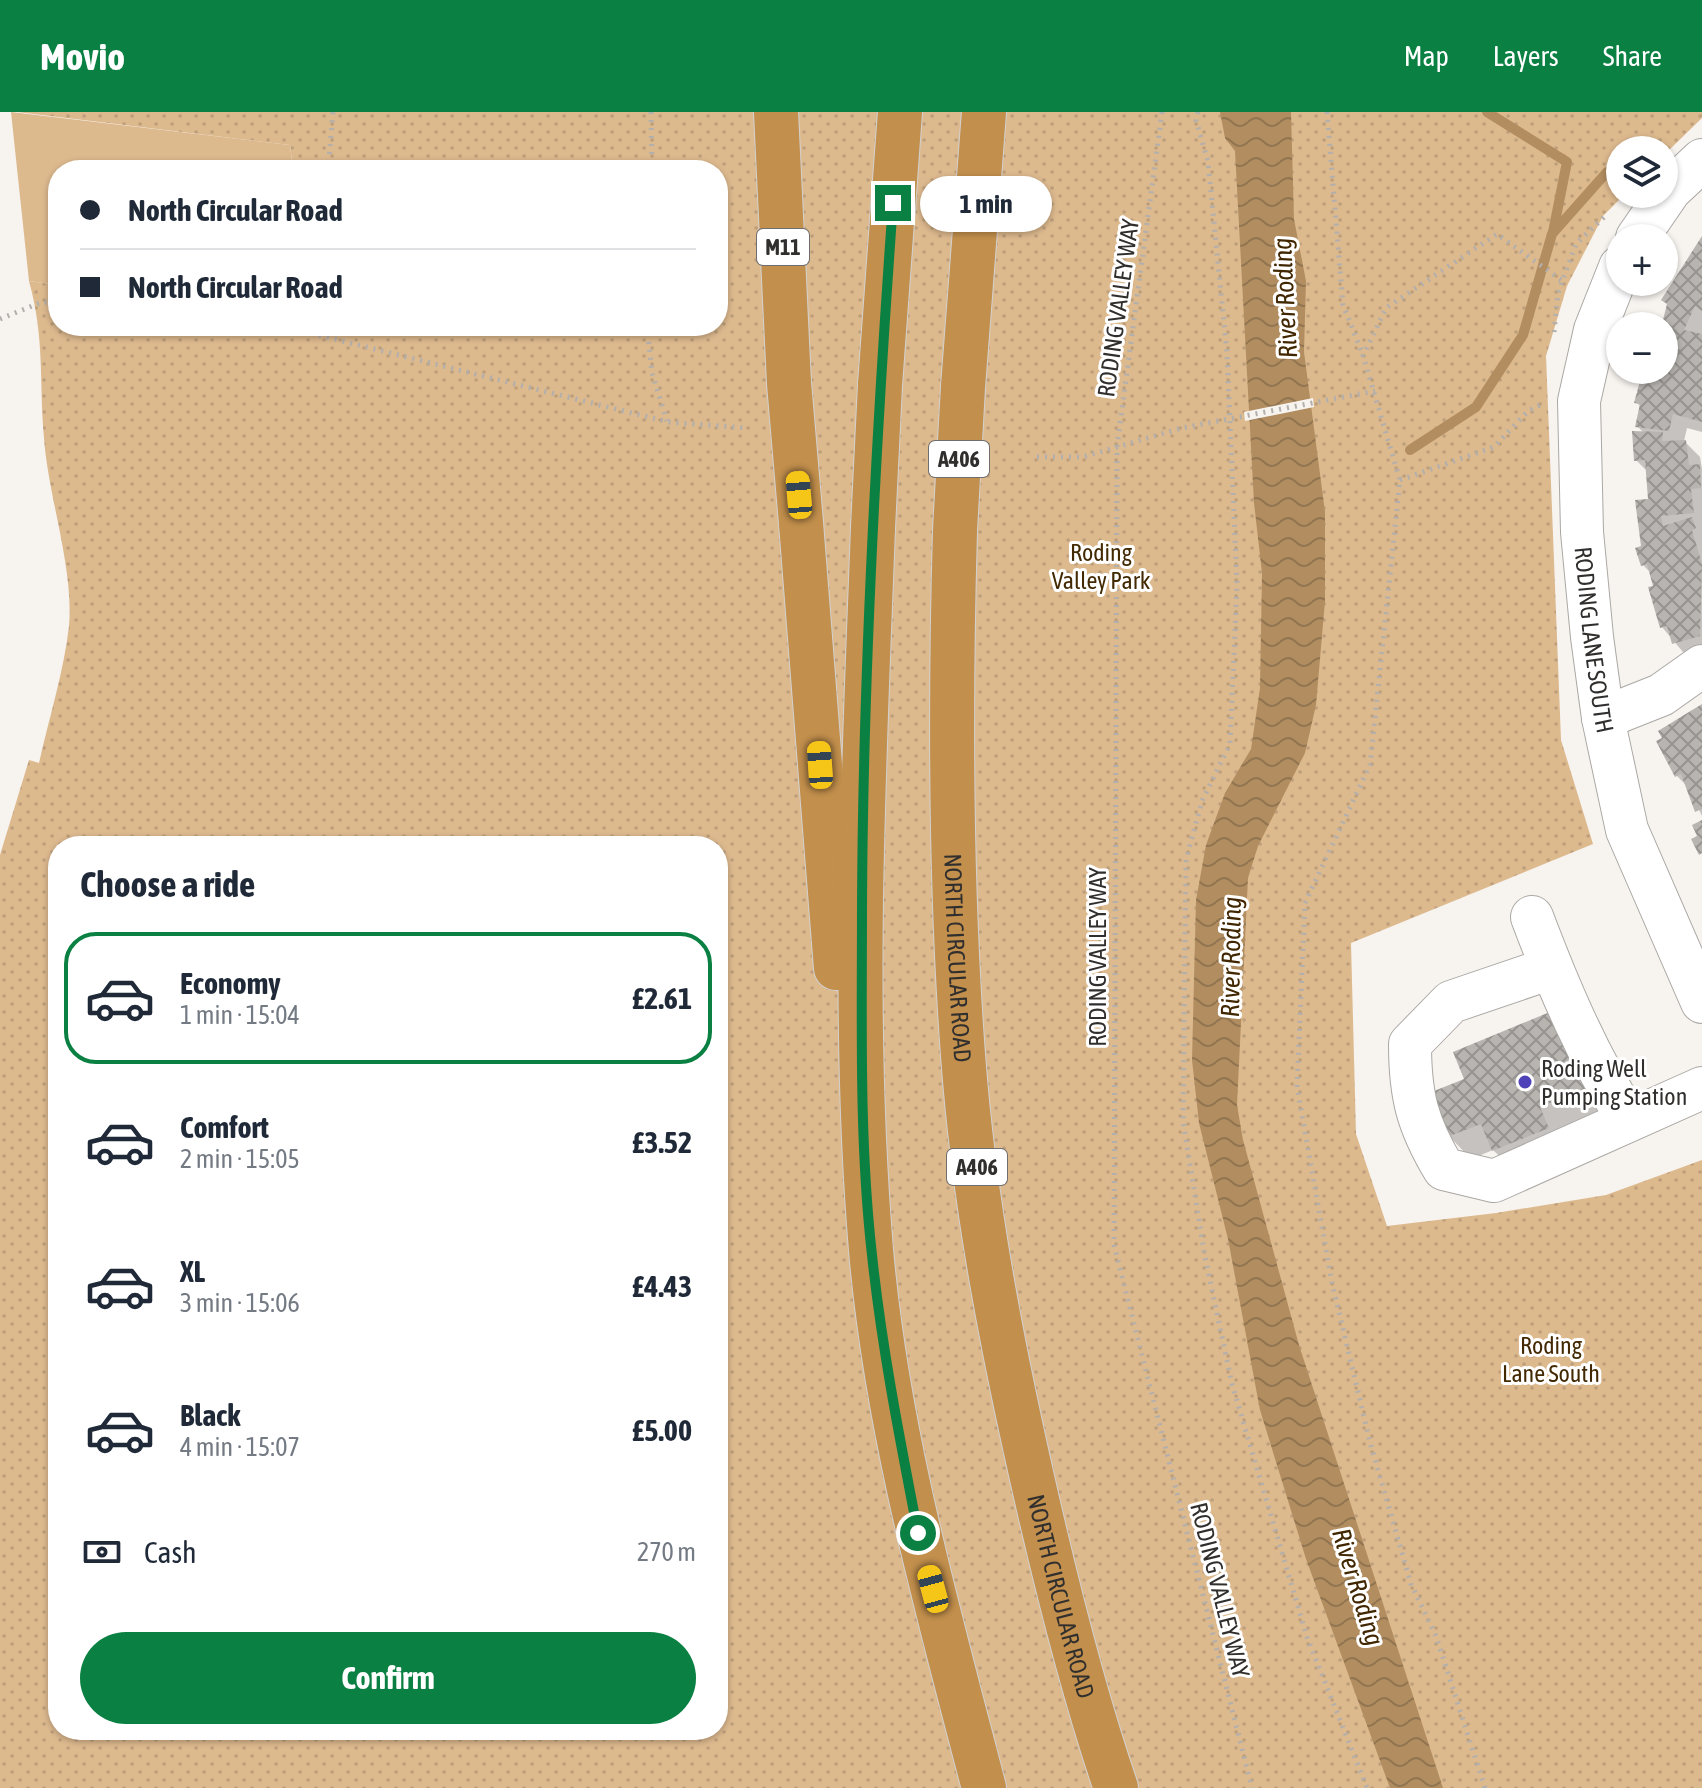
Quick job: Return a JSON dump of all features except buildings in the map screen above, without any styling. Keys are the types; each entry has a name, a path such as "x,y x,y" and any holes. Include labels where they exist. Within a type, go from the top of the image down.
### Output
{"highway":[{"name":"M11","path":"776,112 789,383 834,949 871,1252"},
{"path":"900,112 880,385 862,812 862,1100 871,1252 888,1376 918,1533 984,1788"},
{"name":"NORTH CIRCULAR ROAD","path":"984,112 963,387 949,720 953,889 963,1059 987,1247 1016,1411 1058,1588 1116,1788"}],"street":[{"path":"1625,224 1670,190 1702,160"},
{"name":"RODING LANE SOUTH","path":"1608,296 1595,330 1579,401 1582,532 1603,718 1627,830 1702,1002"},
{"path":"1603,718 1661,695 1702,666"},
{"path":"1532,917 1551,968 1611,1092 1628,1119"},
{"path":"1551,968 1451,1002 1410,1044 1410,1089 1425,1136 1444,1169 1494,1181 1702,1088"}],"path":[{"path":"329,160 333,112"},
{"path":"651,112 652,160"},
{"name":"RODING VALLEY WAY","path":"1162,112 1117,446 1114,1245 1252,1788"},
{"path":"1198,112 1196,120 1208,162 1227,353 1237,585 1230,744 1202,801 1186,860 1183,1121 1205,1257 1232,1384 1307,1637 1367,1788"},
{"path":"1327,112 1343,305 1375,391 1385,437 1400,480 1370,765 1305,903 1297,1087 1332,1283 1370,1442 1411,1584 1436,1636 1485,1788"},
{"path":"1558,293 1576,244 1606,232"},
{"path":"1363,356 1386,308 1497,234 1561,280"},
{"path":"0,319 48,302"},
{"path":"322,336 668,422 746,428"},
{"path":"648,336 652,373 668,422"},
{"path":"1037,457 1083,457 1229,419 1375,391"},
{"path":"1400,480 1494,447 1527,412 1547,401"}],"green space":[{"path":"11,112 290,145 292,160 48,160 48,284 29,281"},
{"name":"Roding Valley Park","path":"17,112 1702,112 1702,118 1678,141 1678,136 1606,136 1606,208 1611,208 1603,216 1567,286 1546,356 1561,740 1593,844 1351,943 1356,1134 1387,1226 1496,1213 1606,1195 1702,1160 1702,1788 0,1788 0,855 29,760 39,763 64,660 70,604 46,460 39,341 29,281 48,284 48,336 728,336 728,160 292,160 290,145"}],"water":[{"name":"River Roding","path":"1220,112 1291,112 1294,219 1306,281 1304,352 1325,512 1325,601 1316,705 1305,753 1258,846 1248,878 1237,1105 1243,1140 1299,1345 1443,1788 1390,1788 1306,1559 1260,1410 1228,1239 1199,1123 1192,1060 1196,900 1206,845 1225,793 1251,749 1260,688 1262,573 1254,503 1235,151 1225,138"}],"pier":[{"path":"1313,398 1314,407 1245,421 1244,412"}],"waterway":[{"path":"1487,112 1567,162 1553,232"},
{"path":"1410,450 1476,407 1523,335 1552,234 1606,173"}],"place":[{"name":"Roding Well Pumping Station","path":"1525,1082"}],"route":[{"path":"893,203 880,385 862,812 862,1100 871,1252 888,1376 918,1533"}],"park label":[{"name":"Roding Lane South","path":"1551,1359"}]}
